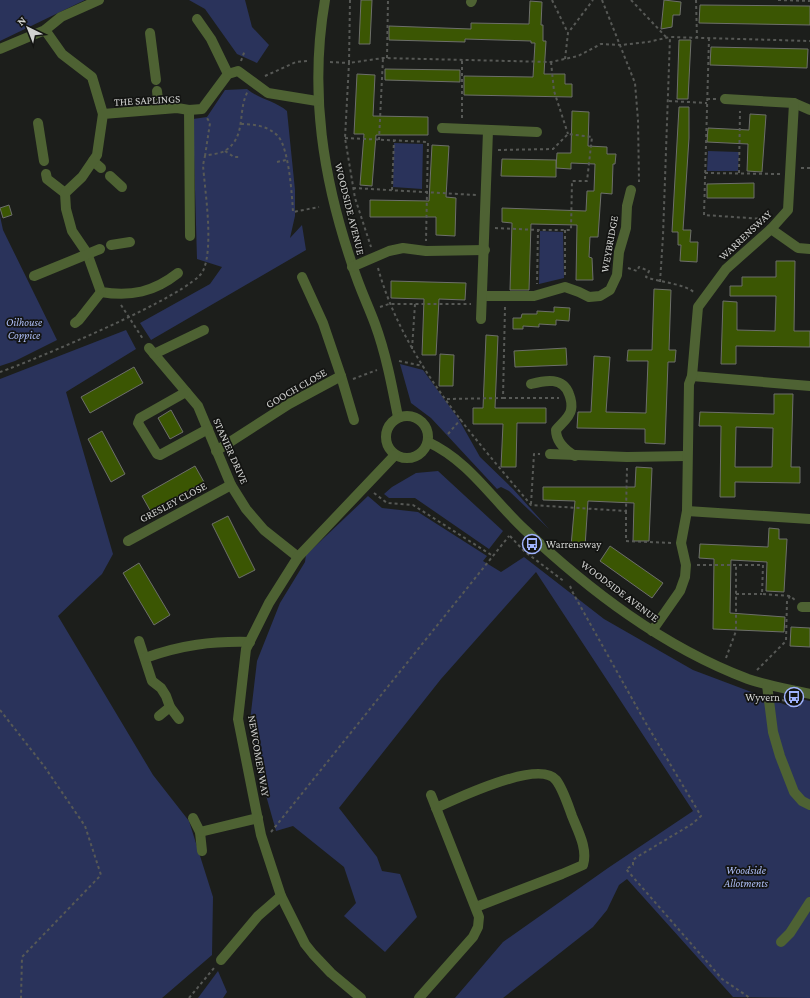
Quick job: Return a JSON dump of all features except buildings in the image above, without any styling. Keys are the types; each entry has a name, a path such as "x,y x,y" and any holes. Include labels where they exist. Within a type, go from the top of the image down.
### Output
{"street":[{"path":"0,49 45,30 62,17 99,0"},
{"name":"WOODSIDE AVENUE","path":"326,0 320,33 317,101 328,177 352,267 385,354 398,417"},
{"path":"197,19 211,39 228,74"},
{"path":"45,30 62,54 92,77 103,114"},
{"path":"150,34 156,80"},
{"path":"202,109 228,74 238,71 268,93 317,101"},
{"path":"157,91 159,109"},
{"path":"725,99 794,103 810,110"},
{"name":"WARRENSWAY","path":"652,631 680,591 685,577 686,565 681,543 687,511 686,456 689,384 692,376 698,308 726,268 771,229 788,210 794,103"},
{"name":"THE SAPLINGS","path":"65,193 82,177 97,155 103,114 177,108 188,110 202,109"},
{"path":"188,110 190,236"},
{"path":"38,123 44,161"},
{"path":"442,128 537,132"},
{"path":"482,319 486,228 484,195 488,131"},
{"path":"93,161 101,168"},
{"path":"46,174 47,179 65,193 66,209 72,231 87,253 101,292"},
{"path":"110,176 122,187"},
{"name":"WEYBRIDGE","path":"565,287 589,297 600,296 610,290 617,275 622,238 626,228 627,206 631,190"},
{"path":"771,229 798,248 810,249"},
{"path":"111,245 130,242"},
{"path":"352,267 389,251 403,248 426,251 485,250"},
{"path":"34,276 87,253 100,249"},
{"path":"101,292 114,294 135,294 168,281 178,272"},
{"name":"GOOCH CLOSE","path":"216,451 289,404 342,379 323,323 302,277"},
{"path":"483,300 505,296 537,295 565,287"},
{"path":"75,323 93,304 101,292"},
{"path":"151,351 204,330"},
{"name":"STANIER DRIVE","path":"151,351 198,406 231,486 246,509 264,530 298,557"},
{"path":"692,376 810,386"},
{"path":"342,379 354,420"},
{"path":"531,384 542,381 562,383 568,390 571,398 571,410 556,430 556,436 567,452 575,456"},
{"path":"186,392 140,418 138,423 157,454 160,455 208,429"},
{"path":"406,415 419,419 426,428 428,442 425,449 411,458 403,458 395,455 387,443 386,430 398,417 406,415"},
{"name":"WOODSIDE AVENUE","path":"428,442 454,457 468,469 519,524 554,557 608,600 652,631 700,659 767,685 810,694"},
{"path":"550,454 627,457 686,456"},
{"name":"NEWCOMEN WAY","path":"361,998 331,973 313,954 295,925 281,896 263,842 238,719 246,649 269,603 298,557 395,455"},
{"name":"GRESLEY CLOSE","path":"128,541 231,486"},
{"path":"687,511 810,519"},
{"path":"139,641 152,681 166,696 170,708 179,719"},
{"path":"145,658 168,650 218,641 250,642"},
{"path":"767,685 772,732 780,756 794,792 802,801 810,805"},
{"path":"159,716 170,708"},
{"path":"436,808 502,781 528,773 545,774 555,779 569,808 585,856 583,865 476,907"},
{"path":"419,998 473,936 478,927 479,917 431,795"},
{"path":"193,818 200,832 202,851"},
{"path":"200,832 258,818"},
{"path":"221,960 258,916 281,896"},
{"path":"781,942 790,933 810,902"}],"path":[{"path":"350,0 349,63 345,138 353,188 373,252"},
{"path":"387,58 388,0"},
{"path":"552,0 568,33"},
{"path":"565,59 568,33 593,0"},
{"path":"602,0 636,83 640,189 631,190"},
{"path":"631,0 667,38"},
{"path":"696,0 696,38"},
{"path":"778,0 810,1"},
{"path":"325,62 349,63 383,58 551,62 578,56 601,44 621,46 670,37 810,41"},
{"path":"660,282 669,101 670,37"},
{"path":"709,38 704,215 779,220"},
{"path":"379,140 383,58"},
{"path":"462,60 462,129"},
{"path":"259,79 296,62 308,61"},
{"path":"551,62 554,91 568,134"},
{"path":"205,156 225,151 236,140 240,130 241,109 244,97 250,88"},
{"path":"739,173 741,100"},
{"path":"669,101 707,103"},
{"path":"0,372 129,317 176,292 190,283 202,272 208,251 203,165 210,123 202,109"},
{"path":"241,124 263,127 278,136 282,144 286,160 293,212 319,207"},
{"path":"486,150 553,149 568,134 592,136 587,180 572,181 572,230 486,228"},
{"path":"345,138 428,142 426,251"},
{"path":"392,190 394,140"},
{"path":"225,151 234,157 239,157"},
{"path":"277,162 286,160"},
{"path":"705,173 790,174"},
{"path":"353,188 484,195"},
{"path":"537,295 538,230"},
{"path":"564,230 565,287"},
{"path":"376,262 390,304 412,349 461,419 531,505 626,511"},
{"path":"618,263 637,272 639,267 649,271 646,277 660,282 688,287 704,301"},
{"path":"502,398 505,296"},
{"path":"380,307 390,304 483,300"},
{"path":"412,349 415,304"},
{"path":"129,317 151,351"},
{"path":"399,361 424,367"},
{"path":"342,379 377,370"},
{"path":"447,400 571,398"},
{"path":"448,434 461,419"},
{"path":"531,505 534,454 550,454"},
{"path":"627,457 626,541 681,543"},
{"path":"368,484 376,497 387,503 413,506 493,556"},
{"path":"263,842 510,536 524,551 571,586 573,593 640,714 701,816 692,824 637,857 633,860 633,865 626,870 722,979 750,998"},
{"path":"686,565 763,565 762,594"},
{"path":"723,668 736,631 736,565"},
{"path":"736,594 790,596 806,607"},
{"path":"757,670 786,641 787,601 790,596"},
{"path":"0,710 44,766 85,826 101,875 22,956 21,998"},
{"path":"190,998 221,960"}],"green space":[{"path":"0,0 85,0 0,41"},
{"path":"189,0 245,0 252,27 269,45 257,63 237,54 205,9"},
{"path":"247,89 287,111 295,190 295,216 290,238 302,225 306,250 151,340 140,323 210,284 222,267 197,259 193,119 207,117 225,90"},
{"path":"394,143 423,144 422,189 393,187"},
{"path":"708,151 739,152 738,171 707,171"},
{"name":"Oilhouse Coppice","path":"0,216 3,230 57,340 15,361 0,366"},
{"path":"540,231 563,232 564,278 539,284"},
{"path":"126,330 136,349 66,392 113,554 102,574 58,616 153,775 189,821 213,897 212,955 162,998 0,998 0,379"},
{"path":"400,364 423,370 458,418 480,457 513,489 549,529 509,491 501,487 497,489 431,418 411,403"},
{"path":"438,471 503,531 489,549 415,498 389,498 384,494 392,487 416,473"},
{"name":"Woodside Allotments","path":"368,496 382,508 418,512 487,556 483,561 501,572 524,557 604,619 693,670 786,705 798,708 800,699 810,701 810,998 733,997 627,879 619,885 607,910 593,927 503,998 455,998 503,942 608,868 693,811 536,572 441,679 339,808 377,857 382,871 400,874 417,917 385,952 344,916 356,903 344,867 293,826 276,831 260,774 250,721 257,661 280,603 305,562 306,555"},
{"path":"218,971 227,992 223,998 198,998"}],"place":[{"name":"Warrensway","path":"532,544"},
{"name":"Wyvern","path":"794,697"}]}
